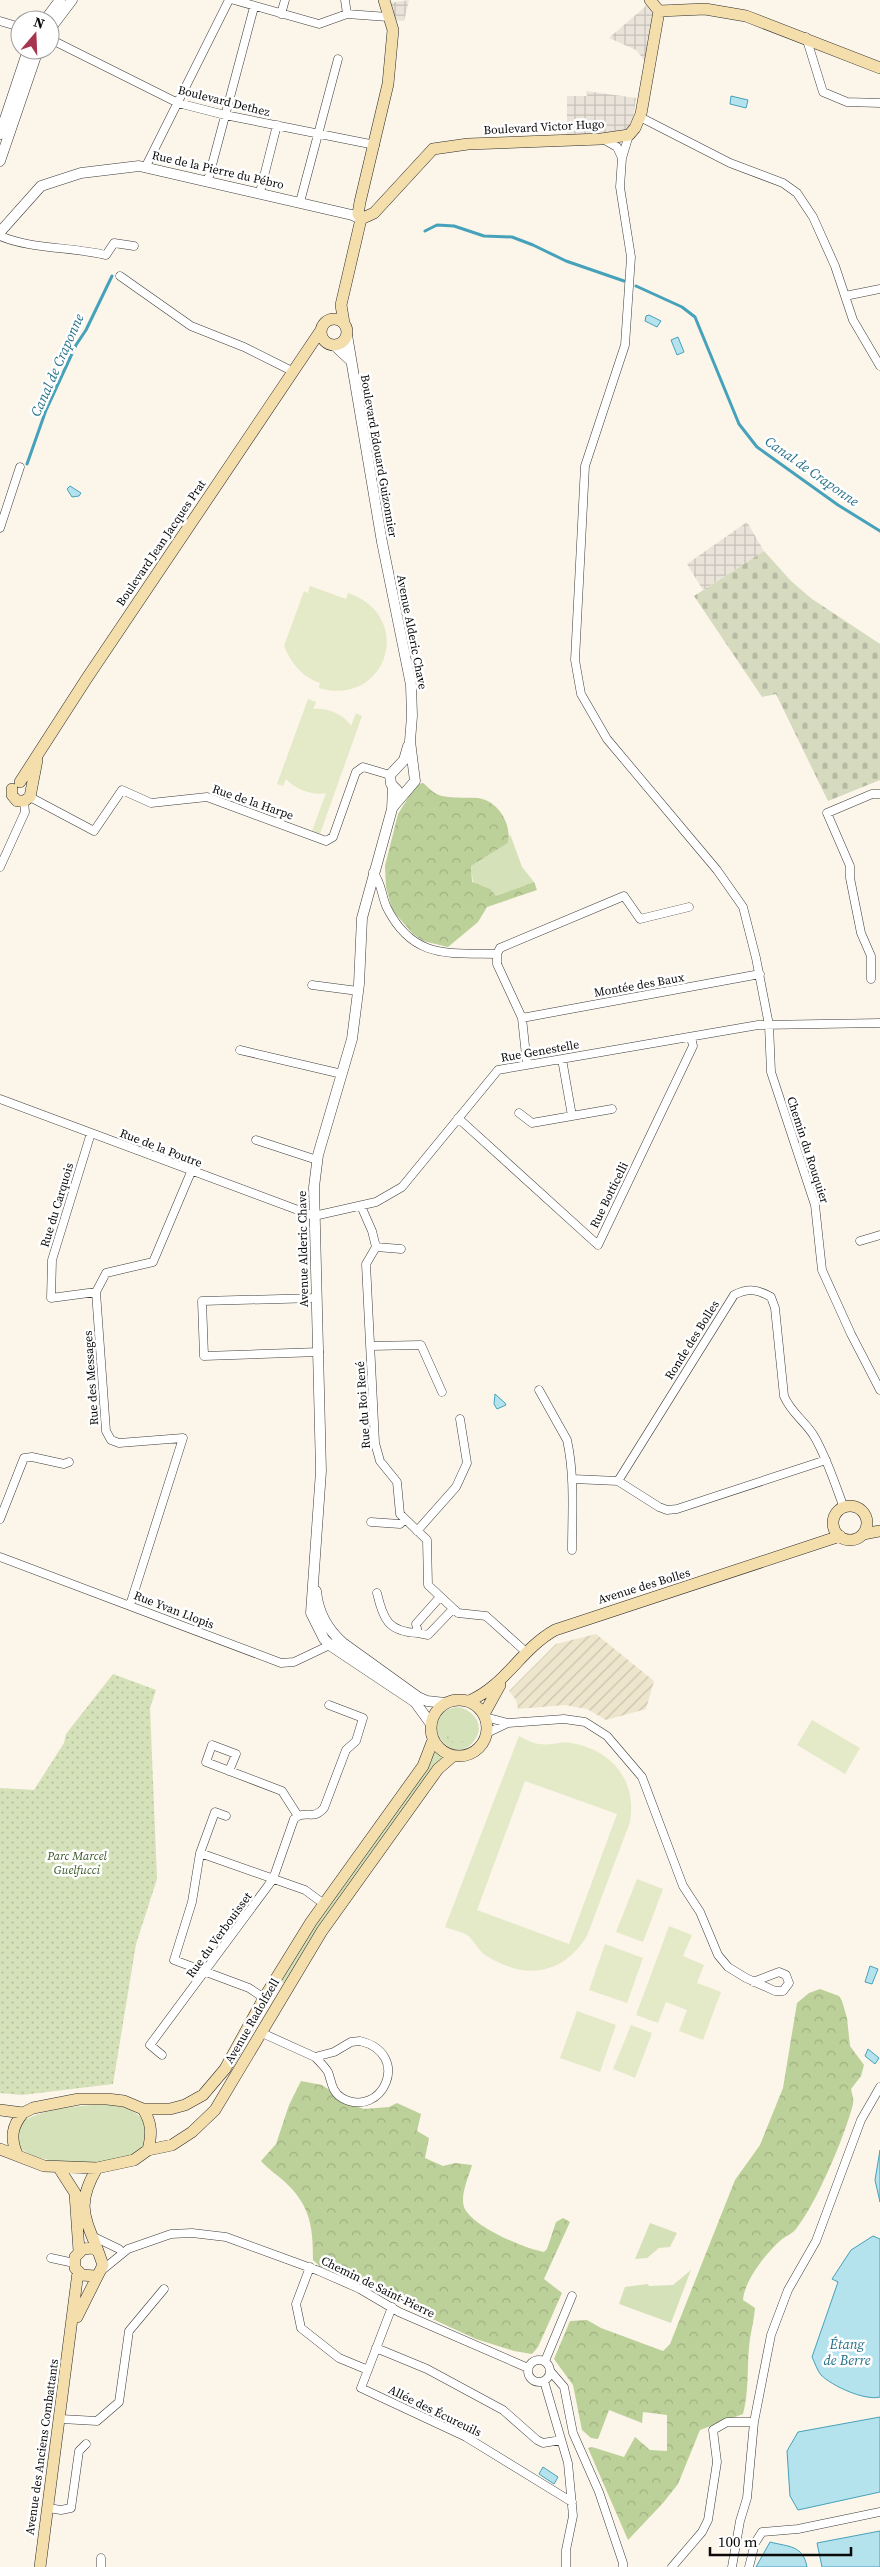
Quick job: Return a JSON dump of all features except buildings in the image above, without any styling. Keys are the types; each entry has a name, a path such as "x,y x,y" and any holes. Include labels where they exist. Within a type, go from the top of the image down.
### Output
{"main road":[{"path":"341,304 330,319 324,323 326,338 342,342 347,335 341,304 361,219 358,210 388,84 390,21 384,0"},
{"path":"629,135 640,117 659,11 650,0"},
{"path":"659,11 705,9 733,12 806,37 880,68"},
{"name":"Boulevard Victor Hugo","path":"361,219 374,214 433,149 468,144 601,139 629,135"},
{"path":"330,319 340,320 344,323"},
{"name":"Boulevard Jean Jacques Prat","path":"0,798 22,792 38,755 87,678 202,508 307,347 326,338"},
{"path":"864,1534 867,1518 862,1511 856,1507 844,1508 836,1515 834,1526 840,1536 850,1540 864,1534 880,1531"},
{"path":"867,1518 880,1521"},
{"name":"Avenue des Bolles","path":"810,1546 834,1526"},
{"name":"Avenue des Bolles","path":"469,1701 481,1696 503,1679 526,1652 543,1637 573,1623 840,1536"},
{"name":"Avenue des Bolles","path":"485,1715 503,1679"},
{"path":"460,1699 469,1701 485,1715 487,1733 480,1747 472,1753 453,1756 439,1748 433,1740 431,1724 435,1712 445,1703 460,1699"},
{"name":"Avenue Radolfzell","path":"0,2110 23,2113 33,2108 79,2099 111,2099 124,2101 143,2109 170,2109 185,2105 204,2095 225,2068 264,1998 324,1904 423,1766 433,1740"},
{"name":"Avenue Radolfzell","path":"0,2149 17,2154 30,2162 59,2168 97,2168 134,2160 148,2150 172,2145 192,2132 214,2110 262,2033 298,1968 342,1901 438,1769 453,1756"},
{"path":"143,2109 150,2120 151,2138 148,2150"},
{"path":"17,2154 12,2143 12,2130 23,2113"},
{"path":"59,2168 75,2193 79,2251 76,2268 87,2277 96,2275 103,2265 85,2216 84,2206 87,2186 97,2168"},
{"path":"79,2251 87,2248 99,2252"},
{"name":"Avenue des Anciens Combattants","path":"40,2567 72,2330 76,2268"},
{"name":"Avenue des Anciens Combattants","path":"72,2330 96,2275"}],"street":[{"path":"60,16 72,0"},
{"path":"146,166 229,0"},
{"path":"234,0 319,24 347,14 390,21"},
{"path":"281,14 285,0"},
{"path":"345,0 347,14"},
{"path":"208,180 254,7"},
{"path":"806,37 822,92 847,102 880,103"},
{"name":"Boulevard Dethez","path":"60,44 178,103 225,115 375,145"},
{"path":"300,202 338,59"},
{"path":"0,134 25,60"},
{"path":"0,162 35,60"},
{"path":"640,117 730,163 783,183 797,193 816,226 835,266 853,320 880,366"},
{"path":"260,192 277,125"},
{"name":"Chemin du Rouquier","path":"629,135 622,158 620,187 631,257 625,345 585,466 575,660 582,694 608,739 717,870 743,907 760,974 770,1025 771,1072 815,1205 822,1270 880,1390"},
{"path":"601,139 617,147 622,158"},
{"name":"Rue de la Pierre du Pébro","path":"0,234 40,186 81,173 146,166 260,192 361,219"},
{"path":"0,234 16,243 77,248 106,255 114,243 134,246"},
{"path":"120,276 191,326 244,347 292,371"},
{"path":"845,296 880,289"},
{"name":"Boulevard Edouard Guizonnier","path":"347,335 349,359 385,558"},
{"path":"326,338 349,359"},
{"path":"0,528 20,467"},
{"name":"Avenue Alderic Chave","path":"385,558 411,685 412,716 410,742 413,772"},
{"name":"Avenue Alderic Chave","path":"398,767 404,760 410,742"},
{"path":"398,767 406,767 413,772 413,786 406,791 393,788 390,775 398,767"},
{"name":"Rue de la Harpe","path":"22,792 94,831 122,790 151,803 207,797 326,840 333,836 356,772 363,768 390,775"},
{"name":"Avenue Alderic Chave","path":"393,788 392,809 373,872 362,918 358,992 352,1039 317,1160 314,1216 321,1471 312,1613 324,1639 335,1642 418,1697 427,1701 445,1703"},
{"name":"Avenue Alderic Chave","path":"392,809 406,791"},
{"path":"0,867 25,812 22,792"},
{"path":"870,979 871,956 861,933 850,878 850,866 828,813 872,794 880,794"},
{"path":"373,872 380,880 386,906 411,940 426,949 448,954 497,954"},
{"path":"527,1065 522,1018 497,964 497,954 508,943 624,896 640,919 689,908"},
{"name":"Montée des Baux","path":"522,1018 760,974"},
{"path":"312,985 358,992"},
{"name":"Rue Genestelle","path":"314,1216 376,1202 402,1187 498,1070 770,1025 880,1023"},
{"name":"Rue Botticelli","path":"458,1118 598,1245 693,1046 691,1037"},
{"path":"240,1050 342,1074"},
{"path":"562,1059 572,1116"},
{"name":"Rue de la Poutre","path":"0,1099 191,1172 314,1216"},
{"path":"519,1113 532,1124 612,1109"},
{"name":"Rue du Carquois","path":"91,1134 52,1260 51,1298 96,1292"},
{"path":"256,1140 317,1160"},
{"path":"96,1292 106,1273 153,1262 191,1172"},
{"path":"361,1206 372,1231 376,1247 401,1249"},
{"path":"860,1241 880,1235"},
{"name":"Rue du Roi René","path":"376,1247 366,1264 375,1444 380,1461 397,1482 400,1514 427,1540 428,1586 458,1613 486,1616 526,1652"},
{"name":"Ronde des Bolles","path":"618,1481 734,1295 744,1290 753,1289 771,1297 776,1308 784,1396 789,1408 813,1434 826,1460 844,1508"},
{"name":"Rue des Messages","path":"96,1292 106,1431 111,1440 119,1443 183,1438 130,1605"},
{"path":"317,1298 202,1301 204,1356 319,1352"},
{"path":"370,1346 421,1345 442,1392"},
{"path":"539,1390 567,1440 573,1479 572,1550"},
{"path":"417,1531 456,1487 468,1463 460,1419"},
{"path":"0,1519 24,1458 32,1457 64,1464 69,1462"},
{"path":"573,1479 618,1481 667,1510 677,1509 826,1460"},
{"path":"371,1522 400,1524 405,1519"},
{"name":"Rue Yvan Llopis","path":"0,1557 281,1662 294,1662 335,1642"},
{"path":"377,1593 383,1617 401,1632 428,1635 453,1609"},
{"path":"418,1633 416,1624 440,1597"},
{"name":"Avenue Alderic Chave","path":"335,1642 415,1702 431,1724"},
{"path":"229,1771 282,1791 298,1816 319,1814 324,1808 346,1750 356,1741 363,1718 329,1705"},
{"path":"485,1715 508,1723"},
{"path":"487,1733 508,1723 564,1718 585,1722 607,1736 642,1777 683,1886 700,1912 718,1955 728,1967 753,1982"},
{"path":"226,1816 215,1812 200,1852 192,1902 174,1960 249,1988 264,1998"},
{"name":"Rue du Verbouisset","path":"162,2055 150,2045 274,1879 294,1819 298,1816"},
{"path":"200,1852 304,1890 324,1904"},
{"path":"262,2033 315,2057 327,2071 329,2081 334,2090 351,2102 362,2102 372,2099 380,2093 386,2084 388,2065 384,2056 370,2044 350,2042 334,2052 315,2057"},
{"path":"732,2567 740,2521 747,2498 754,2422 767,2350 779,2311 788,2290 816,2241 861,2120 880,2087"},
{"name":"Chemin de Saint-Pierre","path":"96,2275 128,2249 171,2234 192,2233 235,2240 310,2267 360,2289 392,2307 528,2368"},
{"name":"Chemin de Saint-Pierre","path":"92,2236 119,2248 128,2249"},
{"name":"Chemin de Saint-Pierre","path":"99,2252 119,2248"},
{"path":"51,2258 76,2268"},
{"path":"310,2267 296,2304 301,2328 339,2358 368,2370"},
{"path":"61,2419 97,2421 119,2402 128,2331 164,2289"},
{"path":"545,2360 572,2296"},
{"name":"Allée des Écureuils","path":"392,2307 361,2388 466,2437 572,2502"},
{"path":"376,2348 427,2369 503,2410 537,2440 543,2443 561,2440"},
{"path":"551,2372 544,2381 536,2382 529,2376 528,2368 536,2359 545,2360 550,2365 551,2372 564,2387 573,2433 599,2492 623,2567"},
{"path":"544,2381 568,2463 573,2516 566,2550 566,2567"},
{"path":"672,2567 702,2532 708,2520 717,2462 713,2430 727,2422 754,2422"},
{"path":"48,2508 61,2510 71,2508 79,2451 86,2444"},
{"path":"749,2567 755,2543 762,2532 798,2528 880,2512"},
{"path":"101,2558 101,2567"}],"shaded area":[{"path":"409,0 404,21 394,20 388,3"},
{"path":"647,5 656,12 645,61 636,50 609,38"},
{"path":"586,91 636,98 633,119 627,129 617,132 567,135 567,96 587,96"},
{"path":"747,522 764,551 703,590 687,564"},
{"path":"596,1634 654,1681 646,1709 606,1720 587,1709 565,1705 518,1709 516,1700 509,1691 556,1644"}],"green space":[{"path":"764,551 791,581 812,599 880,644 880,780 828,801 776,694 762,697 694,596"},
{"path":"310,586 346,599 348,593 369,605 382,620 387,638 384,657 376,673 362,685 343,691 319,688 320,683 302,673 287,652 284,646 304,591 308,593"},
{"path":"308,699 316,702 313,709 335,712 351,726 356,713 362,716 320,834 312,831 326,793 304,791 289,783 286,779 283,786 277,784"},
{"path":"423,783 439,795 485,800 498,809 506,822 509,836 508,843 471,866 472,882 490,889 496,896 534,882 537,890 487,907 478,922 448,947 423,941 413,934 392,910 386,887 385,866 398,814 416,785"},
{"path":"510,834 522,867 534,882 496,896 473,883 471,866 508,843"},
{"name":"Parc Marcel Guelfucci","path":"113,1674 156,1690 150,1708 157,1879 136,1944 113,2084 22,2095 0,2093 0,1788 34,1790 64,1743 66,1734"},
{"path":"458,1707 469,1711 473,1715 479,1730 474,1741 465,1749 455,1750 440,1738 437,1729 438,1719 445,1711"},
{"path":"812,1720 860,1748 845,1774 797,1745"},
{"path":"442,1729 451,1738 466,1741 458,1744 449,1741"},
{"path":"519,1736 538,1744 571,1743 586,1747 599,1752 619,1769 630,1793 630,1822 587,1936 566,1959 554,1966 541,1970 528,1971 514,1968 485,1955 462,1932 445,1927","holes":["525,1781 617,1814 569,1944 477,1910"]},
{"path":"434,1751 443,1758 285,1983 278,1981 305,1938"},
{"path":"637,1879 663,1889 643,1942 616,1932"},
{"path":"669,1926 692,1935 683,1956 704,1965 697,1983 721,1992 703,2040 679,2031 687,2010 666,2002 658,2023 636,2015"},
{"path":"605,1944 643,1958 627,2003 589,1990"},
{"path":"820,1989 839,1996 842,2001 847,2018 850,2046 864,2065 861,2076 851,2089 853,2104 844,2134 821,2187 804,2218 794,2231 781,2240 763,2259 744,2292 743,2300 755,2308 743,2414 700,2430 678,2484 628,2540 588,2448 592,2447 624,2457 635,2437 650,2450 667,2451 667,2415 643,2412 642,2423 609,2410 598,2439 591,2438 582,2430 573,2385 554,2359 570,2321 587,2320 601,2328 663,2351 670,2344 735,2180 760,2145 783,2088 797,2003 809,1993"},
{"path":"577,2011 616,2025 600,2072 560,2058"},
{"path":"631,2025 652,2033 635,2078 613,2069"},
{"path":"301,2081 322,2085 352,2105 364,2109 389,2107 397,2103 421,2114 417,2131 429,2138 425,2158 443,2166 455,2163 472,2165 464,2191 464,2207 477,2222 500,2236 544,2252 547,2249 556,2222 563,2218 570,2222 544,2279 562,2293 538,2347 532,2354 514,2351 476,2339 428,2317 393,2295 386,2288 358,2284 331,2276 313,2260 311,2228 306,2210 287,2184 261,2161 276,2144 289,2105"},
{"path":"106,2104 126,2108 144,2120 148,2143 137,2155 111,2162 75,2163 40,2158 26,2152 17,2145 20,2123 29,2118 50,2111"},
{"path":"650,2223 677,2233 670,2247 659,2248 647,2258 635,2259"},
{"path":"691,2270 671,2323 619,2304 625,2287 648,2284 649,2286 673,2285"}],"water":[{"path":"731,96 748,100 746,108 730,104"},
{"path":"649,315 661,321 657,327 645,321 646,316"},
{"path":"678,337 684,352 677,355 671,340"},
{"path":"70,486 81,493 79,496 72,497 67,489"},
{"path":"495,1394 506,1405 497,1409 494,1404"},
{"path":"870,1966 878,1969 872,1984 865,1982"},
{"path":"868,2049 879,2058 875,2064 865,2056"},
{"path":"880,2150 880,2202 875,2180"},
{"name":"Étang de Berre","path":"873,2236 880,2239 880,2397 874,2398 849,2392 826,2379 821,2375 812,2357 838,2282 832,2279 851,2250"},
{"path":"880,2417 880,2492 798,2510 790,2496 787,2451 798,2432"},
{"path":"543,2467 558,2477 554,2484 539,2474"},
{"path":"880,2531 880,2567 822,2567 817,2543"},
{"path":"770,2542 789,2546 799,2551 807,2567 756,2567"}],"waterway":[{"name":"Canal de Craponne","path":"425,231 437,225 454,226 484,236 512,237 566,261 624,281"},
{"name":"Canal de Craponne","path":"27,464 46,410 76,345 86,330 112,276"},
{"name":"Canal de Craponne","path":"636,286 682,307 695,317 739,424 757,447 838,505 880,531"}]}
